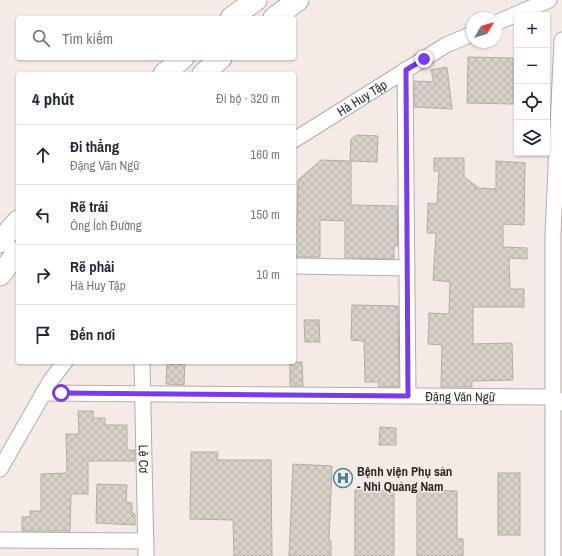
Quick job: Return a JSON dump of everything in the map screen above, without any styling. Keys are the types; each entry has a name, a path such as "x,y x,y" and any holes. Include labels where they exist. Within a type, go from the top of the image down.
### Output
{"highway":[{"path":"234,16 256,0"},
{"path":"277,16 298,0"},
{"path":"166,72 181,60"},
{"path":"204,72 220,60"},
{"path":"0,242 16,223"},
{"path":"0,275 16,255"}],"street":[{"path":"502,20 549,0"},
{"name":"Hà Huy Tập","path":"296,139 446,45 466,37"},
{"path":"553,556 558,400 558,233 562,40"},
{"path":"406,70 408,396"},
{"path":"296,266 407,268"},
{"path":"0,469 43,393 51,380 64,364"},
{"name":"Lê Cơ","path":"142,364 146,549"},
{"name":"Đặng Văn Ngữ","path":"43,393 408,396 558,400"},
{"path":"0,540 146,549"}],"building":[{"path":"468,57 513,58 513,104 467,103"},
{"path":"447,67 452,109 414,107 414,81 434,82 431,70"},
{"path":"357,135 378,136 377,162 351,161 351,205 397,206 398,246 394,246 394,259 345,258 345,221 320,220 320,257 296,257 298,180 321,160 350,161 351,139"},
{"path":"434,158 464,158 464,177 479,188 496,189 496,161 525,163 524,225 503,224 503,247 527,248 527,259 509,258 510,289 524,289 524,307 473,307 473,344 512,343 513,380 472,381 472,387 441,387 442,345 428,344 429,313 449,314 450,282 433,280 436,233 427,233 428,203 437,204 439,171 434,171"},
{"path":"352,305 398,306 399,387 379,387 379,382 365,382 364,341 351,340"},
{"path":"304,320 319,320 320,342 305,342"},
{"path":"302,362 303,386 290,386 290,364"},
{"path":"167,364 185,364 184,385 166,384"},
{"path":"78,411 93,411 93,418 105,418 105,425 127,425 127,450 135,450 135,461 88,461 88,494 71,494 70,531 22,531 22,517 30,517 30,511 41,511 41,474 67,473 66,434 79,434"},
{"path":"380,427 396,428 396,445 379,445"},
{"path":"191,452 218,452 217,460 271,460 272,556 234,556 233,520 190,519"},
{"path":"293,464 332,466 329,541 331,541 331,556 289,556"},
{"path":"498,473 520,473 520,535 498,535"},
{"path":"97,484 127,485 126,502 132,503 132,513 135,514 135,525 96,523"},
{"path":"355,490 394,491 394,556 355,556"},
{"path":"417,490 457,491 457,539 463,539 463,556 417,556"}],"place":[{"name":"Bệnh viện Phụ sản - Nhi Quảng Nam","path":"343,478"}],"route":[{"path":"61,393 408,396 406,70 424,59"}]}
